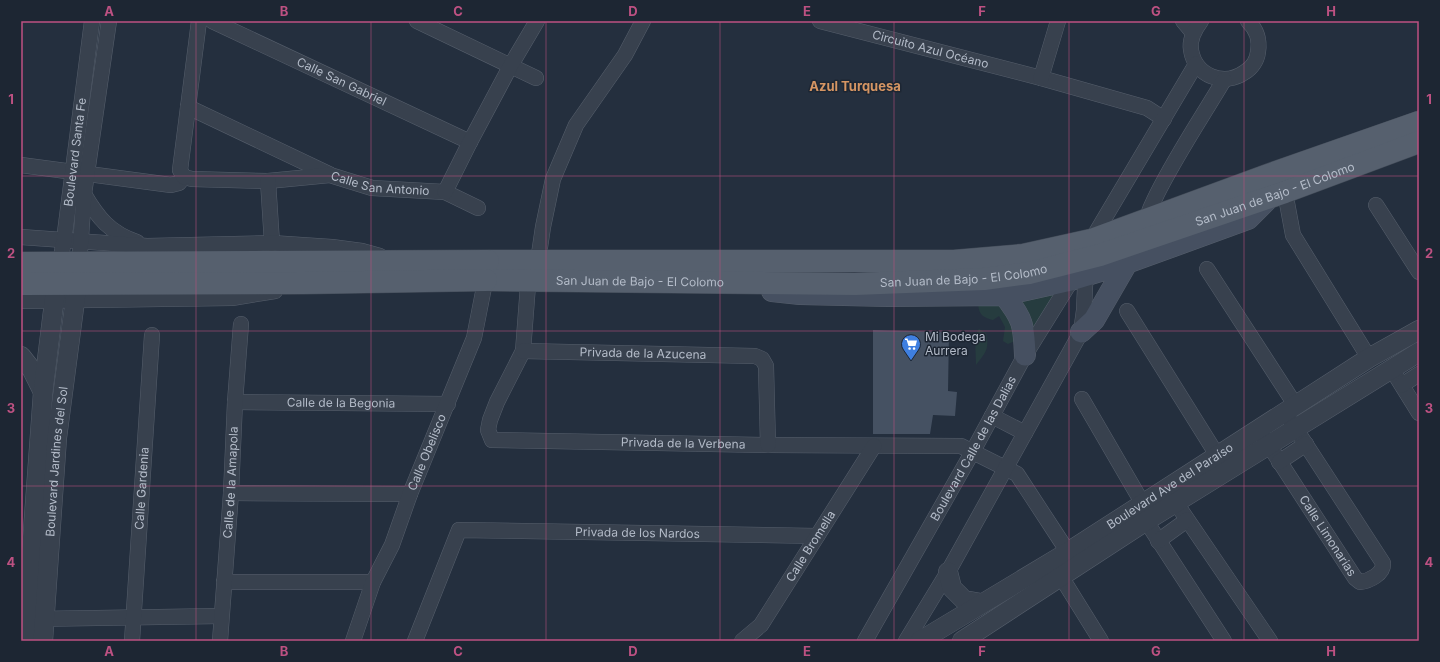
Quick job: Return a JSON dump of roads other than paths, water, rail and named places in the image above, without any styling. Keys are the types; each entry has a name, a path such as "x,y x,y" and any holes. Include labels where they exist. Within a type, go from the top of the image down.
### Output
{"main road":[{"name":"San Juan de Bajo - El Colomo","path":"526,268 696,282 854,284 984,279 1029,273 1083,264 1146,230 1265,176 1419,122"},
{"name":"San Juan de Bajo - El Colomo","path":"1146,230 1279,193 1419,142"},
{"path":"696,282 800,294 888,296 1004,295 1083,264 1127,263 1248,219 1279,193"},
{"name":"San Juan de Bajo - El Colomo","path":"489,270 526,268 954,261 1023,255 1083,264"},
{"path":"21,284 396,261 489,270"},
{"path":"21,263 67,282 304,283 489,270"},
{"path":"1081,332 1094,320 1127,263"},
{"path":"1004,295 1016,310 1022,322 1026,355"}],"street":[{"name":"Boulevard Santa Fe","path":"67,282 64,240 92,21"},
{"name":"Boulevard Santa Fe","path":"67,282 81,242 84,194 109,21"},
{"path":"21,166 171,186 179,183 184,177 180,170 199,21"},
{"name":"Calle San Gabriel","path":"212,21 470,142"},
{"path":"417,21 536,78"},
{"path":"445,192 511,65 537,21"},
{"path":"523,351 526,268 543,227 553,179 576,125 626,55 643,21"},
{"name":"Circuito Azul Océano","path":"820,21 1041,78 1147,108 1164,119"},
{"path":"1041,78 1058,21"},
{"path":"1182,21 1199,24 1191,49 1196,64 1208,75 1224,80 1238,77 1250,69 1258,56 1259,42 1255,28 1248,21"},
{"name":"Boulevard Calle de las Dalias","path":"864,641 973,452 1026,355 1083,264 1196,64"},
{"path":"1146,230 1165,178 1224,80"},
{"path":"188,107 330,175"},
{"name":"Calle San Antonio","path":"184,177 192,179 268,181 330,175 372,188 445,192 478,208"},
{"path":"268,181 272,243"},
{"path":"1279,193 1293,236 1369,358"},
{"path":"84,194 95,213 109,228 129,240 147,246"},
{"path":"1376,205 1419,272"},
{"path":"21,237 147,246 272,243 332,247 362,251 396,261"},
{"path":"906,641 948,572 1081,332 1084,310 1083,264"},
{"name":"Calle Limonarias","path":"1207,269 1290,409 1301,436 1384,563 1382,571 1366,581 1360,582 1355,578 1258,430"},
{"name":"Calle Obelisco","path":"354,641 373,582 392,545 410,494 474,338 489,270"},
{"path":"21,301 67,282"},
{"name":"Boulevard Jardines del Sol","path":"43,641 31,619 43,392 67,282"},
{"name":"Boulevard Jardines del Sol","path":"25,641 31,619 57,438 67,282"},
{"path":"1127,311 1217,455"},
{"name":"Calle de la Amapola","path":"220,641 241,324"},
{"name":"Boulevard Ave del Paraíso","path":"962,641 1056,569 1145,513 1217,455 1369,358 1419,330"},
{"name":"Calle Gardenia","path":"132,641 152,335"},
{"name":"Privada de la Azucena","path":"523,351 755,356 762,360 766,366 768,445"},
{"name":"Privada de la Verbena","path":"523,351 497,402 490,420 488,430 492,440 768,445 961,446 1017,474 1068,552"},
{"name":"Boulevard Ave del Paraíso","path":"920,641 981,603 1056,569 1068,552 1145,513 1176,503 1269,446 1301,436 1391,368 1419,352"},
{"path":"21,356 35,375 43,392"},
{"path":"1391,368 1419,413"},
{"path":"1402,385 1419,374"},
{"path":"1082,399 1145,513 1158,541 1224,641"},
{"name":"Calle de la Begonia","path":"235,402 448,404"},
{"path":"992,416 1025,433"},
{"path":"1279,462 1301,436"},
{"name":"Calle Bromella","path":"742,641 761,625 874,446"},
{"path":"231,493 410,494"},
{"path":"1176,503 1270,641"},
{"path":"1158,541 1187,520"},
{"name":"Privada de los Nardos","path":"415,641 459,530 817,536"},
{"path":"1056,569 1101,641"},
{"path":"948,572 952,588 964,600 981,603"},
{"path":"224,582 373,582"},
{"path":"31,619 221,616"}],"place":[{"name":"Mi Bodega Aurrera","path":"911,361"}],"district":[{"name":"Azul Turquesa","path":"855,86"}]}
